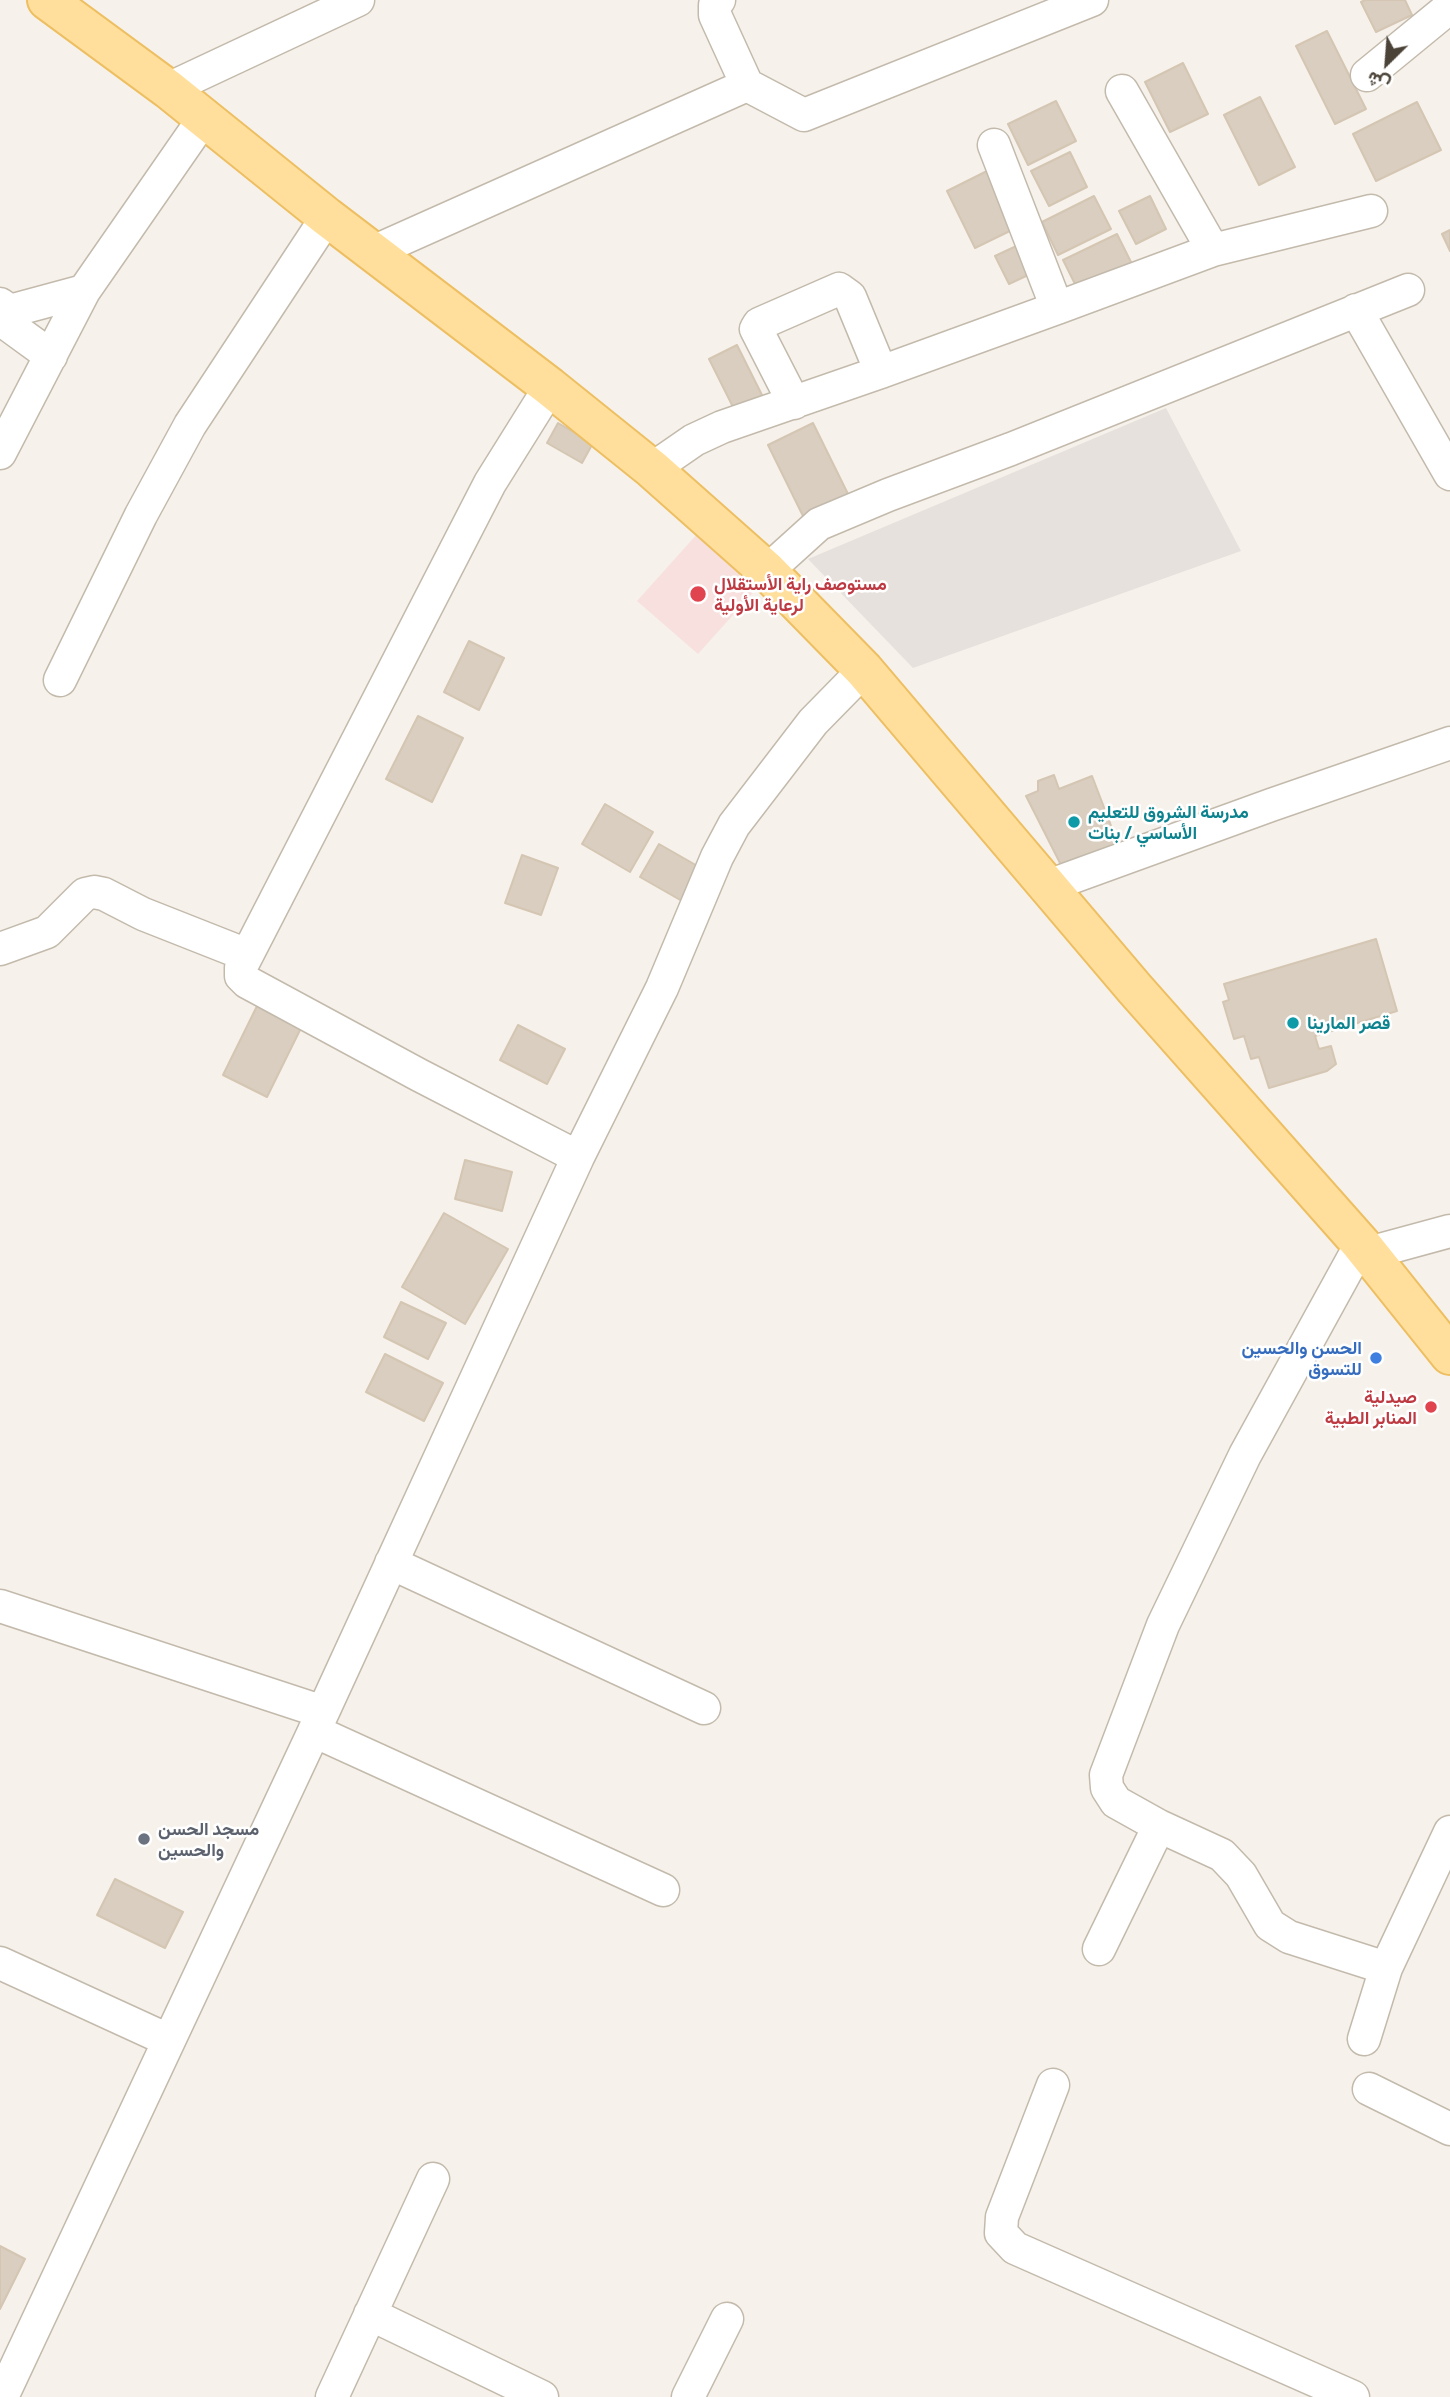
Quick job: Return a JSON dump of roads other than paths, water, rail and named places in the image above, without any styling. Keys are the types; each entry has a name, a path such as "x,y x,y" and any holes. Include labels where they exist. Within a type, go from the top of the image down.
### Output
{"main road":[{"path":"47,0 168,89 327,217 550,387 652,469 767,571 864,670 1135,989 1365,1248 1450,1355"}],"street":[{"path":"168,89 358,0"},
{"path":"719,0 715,5 715,15 747,85 804,115 1092,0"},
{"path":"1367,75 1450,7"},
{"path":"375,251 747,85"},
{"path":"1122,91 1213,250"},
{"path":"0,453 84,291 204,118"},
{"path":"994,145 1057,307"},
{"path":"652,469 694,440 722,427 881,372 1213,250 1371,211"},
{"path":"60,680 141,515 190,425 327,217"},
{"path":"794,403 756,329 759,324 839,289 850,297 881,372"},
{"path":"767,571 819,524 1408,290"},
{"path":"3,312 84,291"},
{"path":"1356,310 1450,474"},
{"path":"3,312 51,356"},
{"path":"550,387 490,483 247,955 241,967 241,976 247,982 419,1075 578,1157"},
{"path":"2,2397 13,2341 168,2040 578,1157 662,988 717,857 734,825 813,722 864,670"},
{"path":"1048,886 1450,743"},
{"path":"0,949 47,932 85,894 94,892 247,955"},
{"path":"1387,1968 1289,1937 1270,1925 1241,1875 1222,1855 1159,1826 1116,1802 1107,1788 1106,1775 1163,1625 1245,1455 1365,1248 1450,1231"},
{"path":"391,1563 704,1708"},
{"path":"0,1606 318,1721 663,1890"},
{"path":"1099,1949 1159,1826"},
{"path":"1364,2039 1387,1968 1450,1832"},
{"path":"0,1963 168,2040"},
{"path":"1053,2085 1002,2217 1001,2233 1015,2248 1353,2397"},
{"path":"1368,2089 1450,2129"},
{"path":"332,2397 433,2179"},
{"path":"370,2314 531,2395"},
{"path":"688,2397 727,2319"}],"place":[{"name":"مستوصف راية الأستقلال لرعاية الأولية","path":"698,594"},
{"name":"مدرسة الشروق للتعليم الأساسي / بنات","path":"1074,822"},
{"name":"قصر المارينا","path":"1293,1023"},
{"name":"الحسن والحسين للتسوق","path":"1376,1358"},
{"name":"صيدلية المنابر الطبية","path":"1431,1407"},
{"name":"مسجد الحسن والحسين","path":"144,1839"}]}
